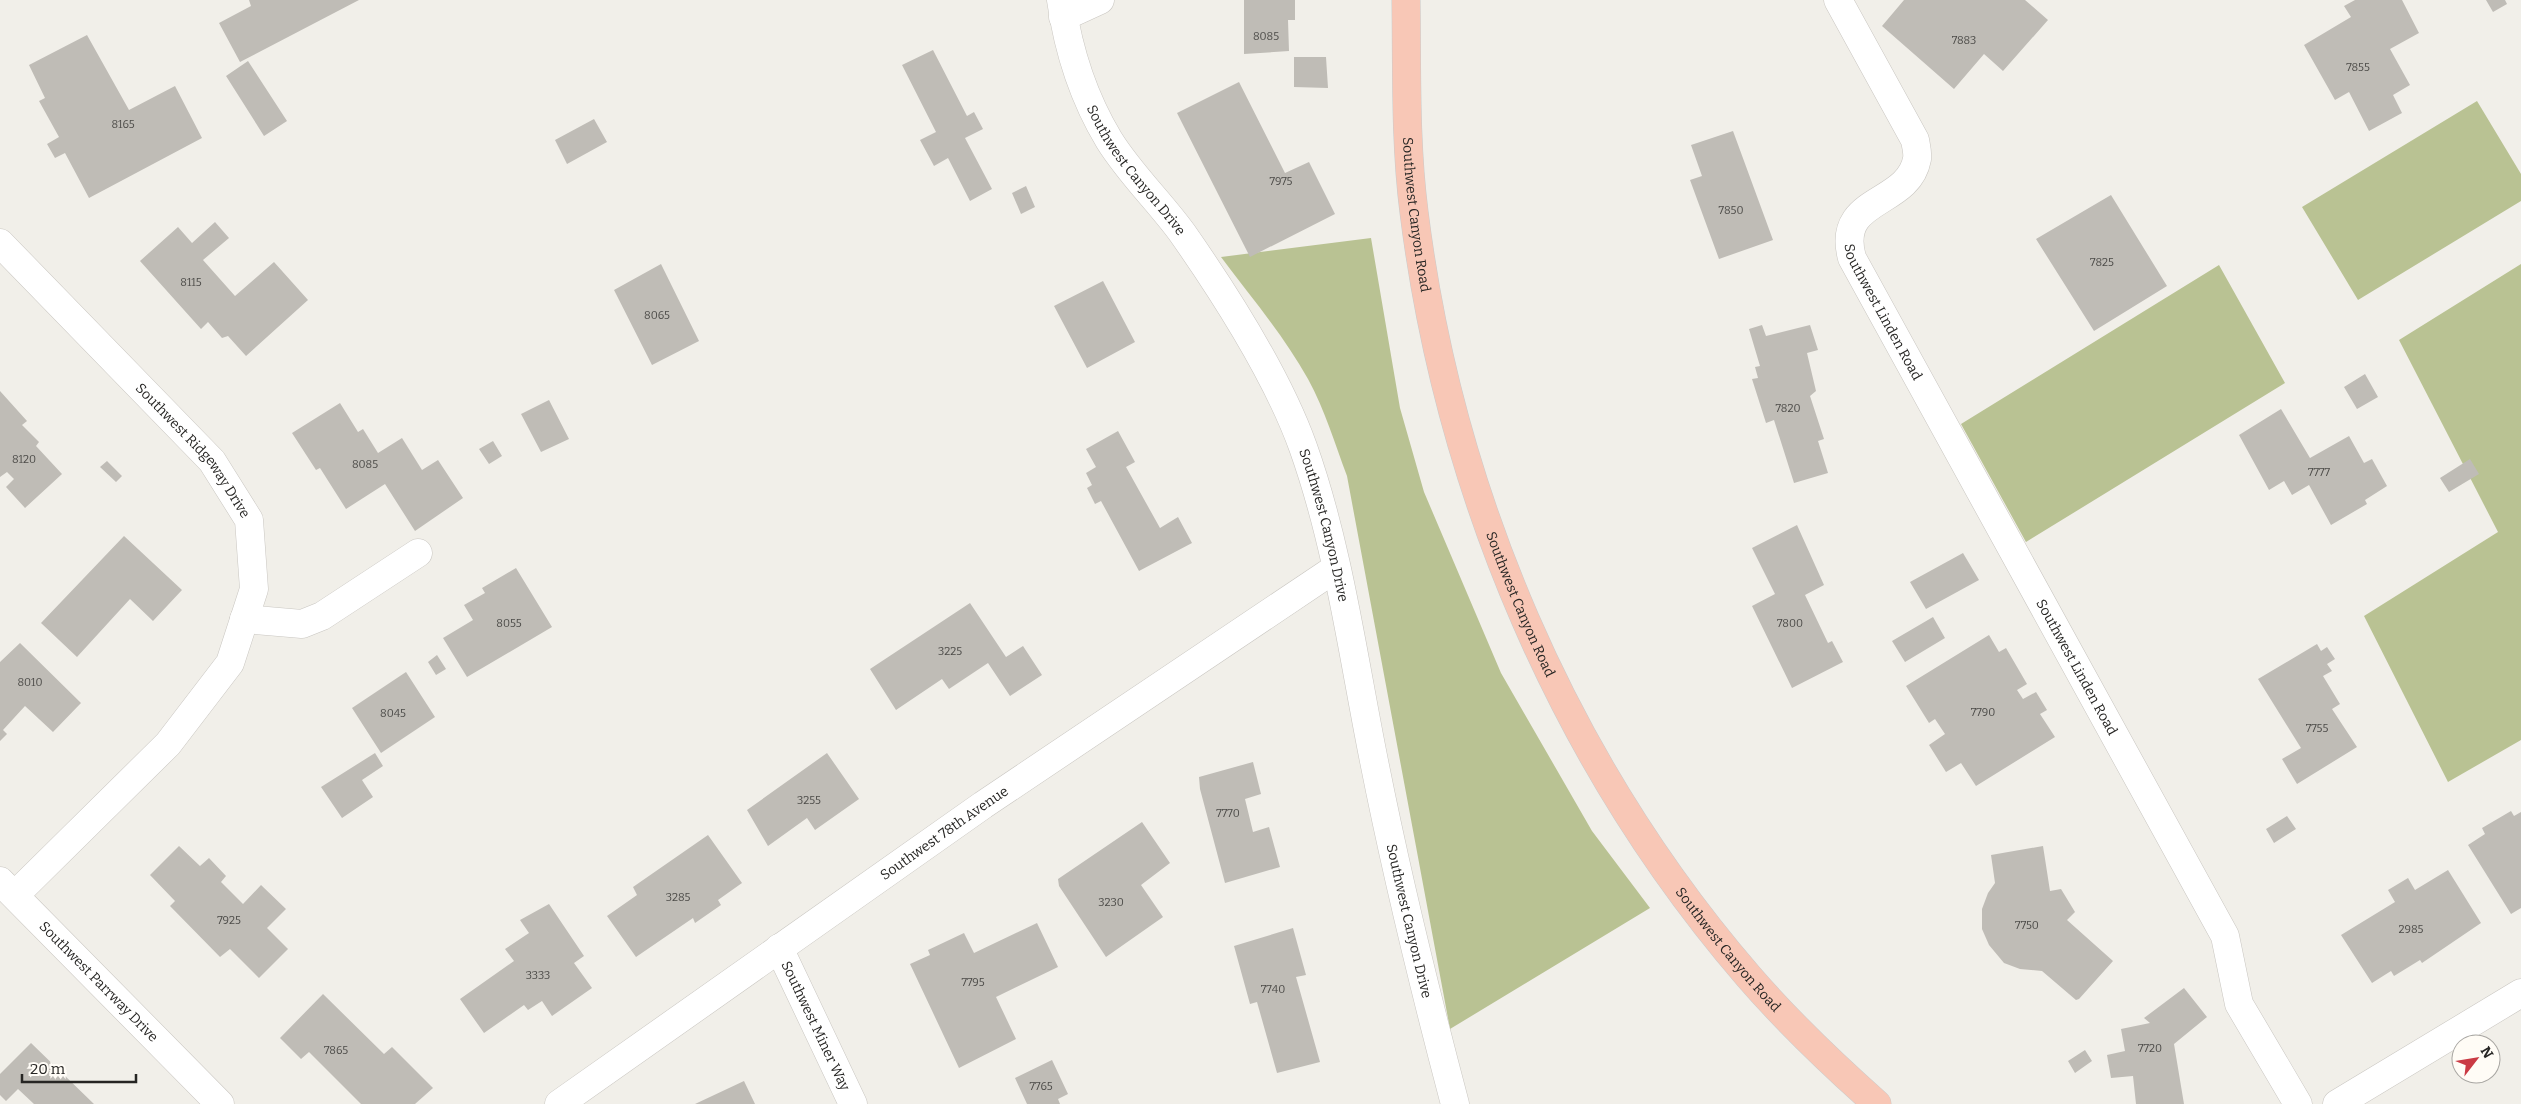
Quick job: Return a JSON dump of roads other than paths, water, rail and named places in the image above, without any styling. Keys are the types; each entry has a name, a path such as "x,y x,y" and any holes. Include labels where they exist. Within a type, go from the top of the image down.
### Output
{"main road":[{"name":"Southwest Canyon Road","path":"1406,0 1410,158 1414,211 1437,352 1461,446 1492,539 1528,625 1572,718 1623,807 1683,895 1750,978 1829,1061 1877,1104"}],"street":[{"path":"1062,8 1100,0"},
{"name":"Southwest Linden Road","path":"1838,0 1911,132 1915,140 1918,157 1906,182 1860,214 1848,233 1848,245 1852,258 2225,936 2239,1004 2298,1104"},
{"name":"Southwest Canyon Drive","path":"1062,8 1066,38 1076,70 1110,141 1182,233 1240,320 1268,371 1302,445 1327,525 1379,787 1418,961 1456,1104"},
{"name":"Southwest Ridgeway Drive","path":"0,243 212,461 249,520 254,589 230,663 168,744 7,888"},
{"path":"244,619 302,624 322,616 418,553"},
{"name":"Southwest 78th Avenue","path":"559,1104 983,805 1336,568"},
{"name":"Southwest Parrway Drive","path":"7,888 220,1104"},
{"name":"Southwest Miner Way","path":"779,948 853,1104"},
{"path":"2337,1104 2521,993"}]}
